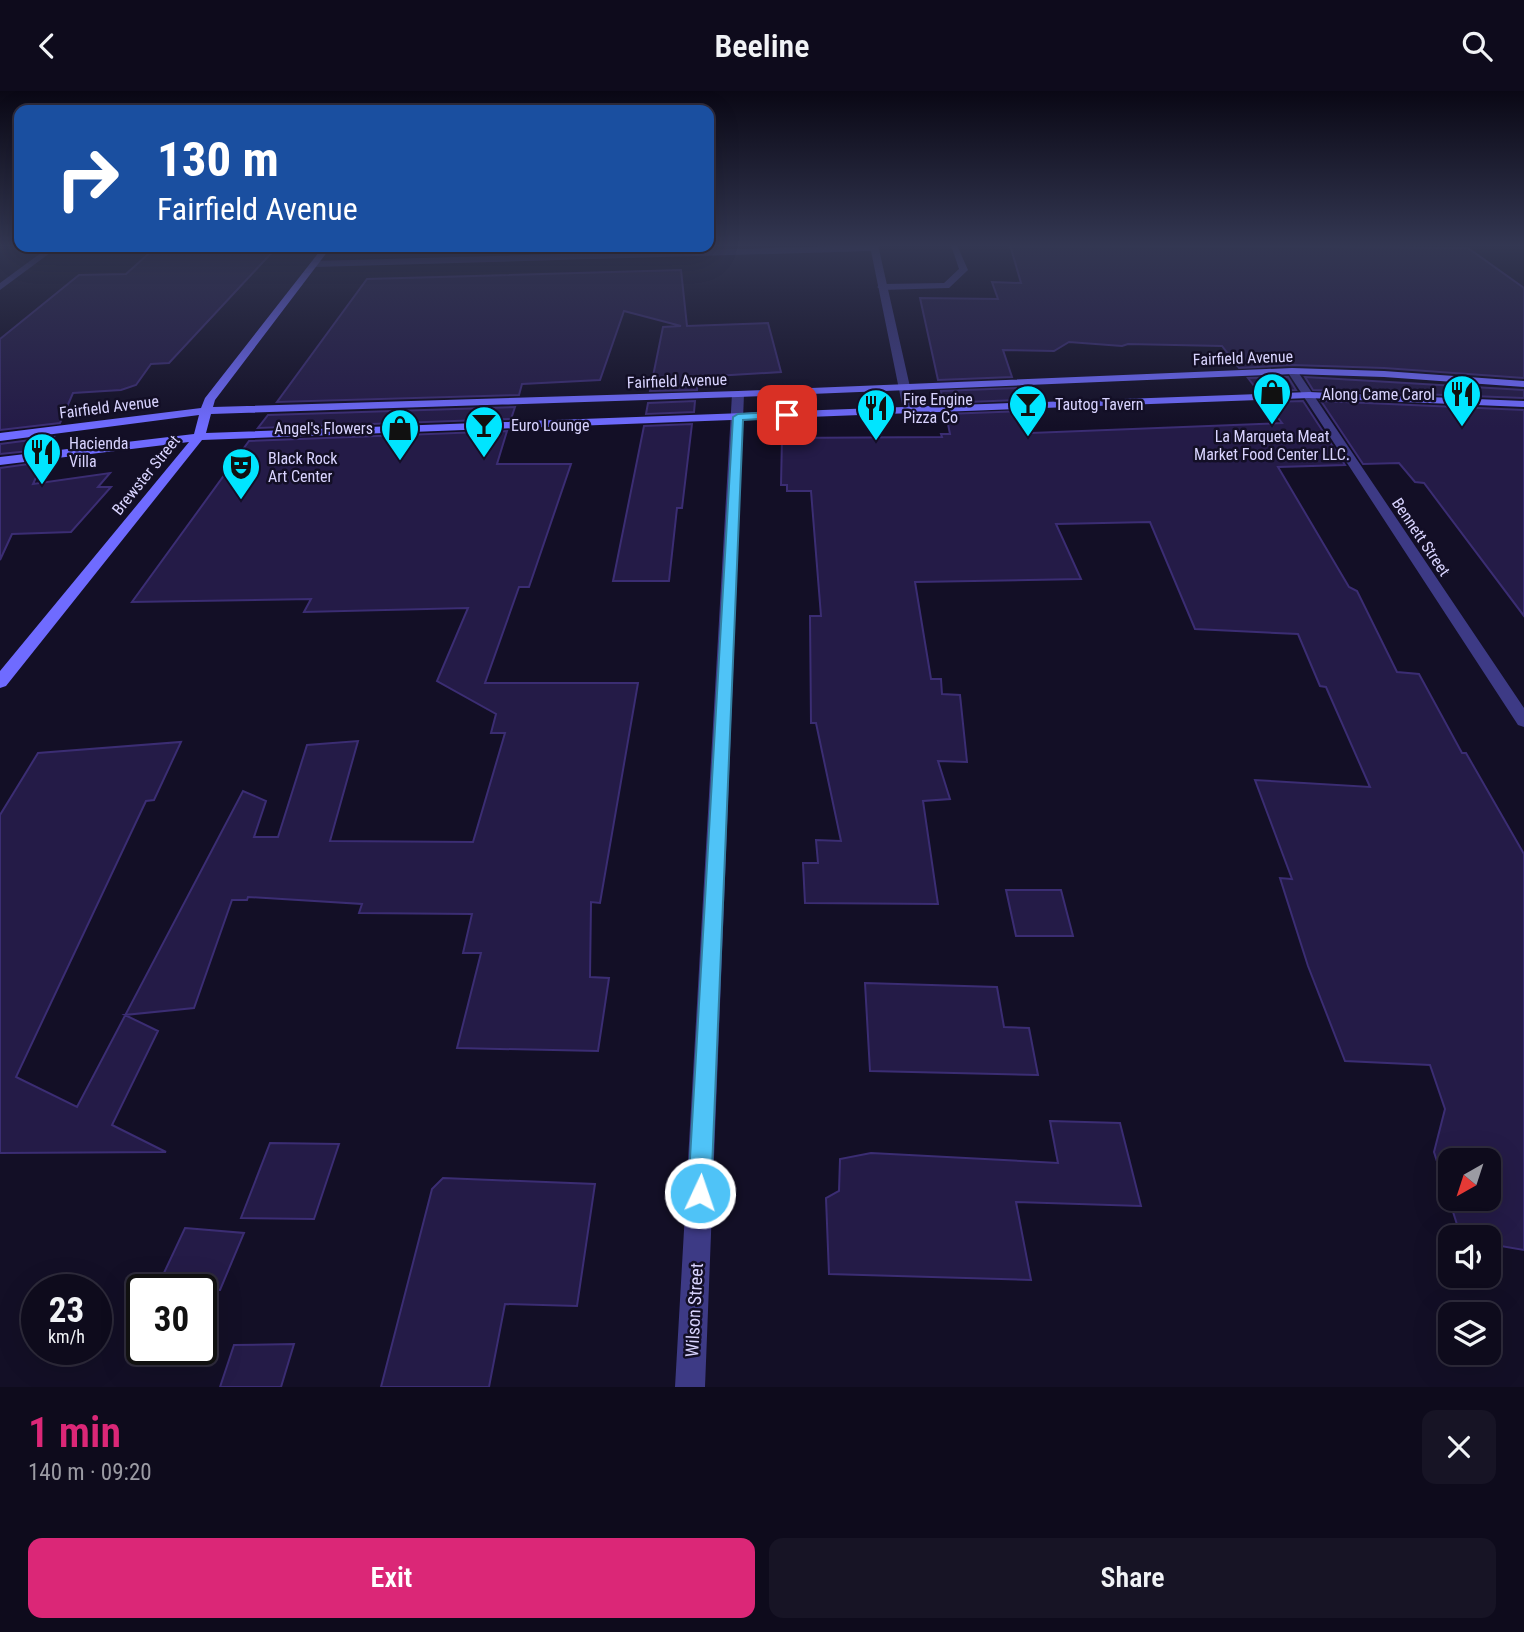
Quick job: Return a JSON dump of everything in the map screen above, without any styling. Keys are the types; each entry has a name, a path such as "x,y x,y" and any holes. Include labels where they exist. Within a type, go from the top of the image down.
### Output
{"main road":[{"name":"Brewster Street","path":"0,682 199,437 214,394 282,305"},
{"name":"Fairfield Avenue","path":"0,437 206,411 903,388 1292,371 1384,374 1524,384"},
{"path":"0,461 199,437 909,409 1309,395 1524,404"}],"street":[{"path":"886,305 909,409"},
{"name":"Bennett Street","path":"1292,371 1524,721"},
{"name":"Wilson Street","path":"690,1387 738,394"}],"building":[{"path":"41,305 223,305 169,363 151,364 136,385 121,390 73,393 60,423 0,430 0,339"},
{"path":"348,305 685,305 687,326 768,323 781,372 698,377 697,390 650,391 663,327 681,326 624,311 600,380 522,384 519,395 277,402"},
{"path":"922,305 1524,305 1524,378 1384,368 1292,365 1239,368 1222,346 1122,346 1069,342 1054,351 1003,350 1012,377 938,380"},
{"path":"1288,377 1296,390 1258,391 1248,378"},
{"path":"1305,377 1524,390 1524,398 1313,390"},
{"path":"1016,388 1020,400 943,403 941,391"},
{"path":"695,401 694,412 646,414 648,403"},
{"path":"1303,401 1345,465 1278,467 1349,587 1357,591 1397,672 1419,674 1462,753 1466,753 1524,854 1524,1250 1501,1246 1501,1225 1457,1225 1453,1211 1502,1211 1502,1148 1438,1148 1438,1165 1434,1152 1445,1109 1430,1065 1345,1061 1308,966 1280,878 1292,879 1255,780 1370,787 1326,687 1320,686 1298,634 1195,629 1150,522 1056,524 1081,579 915,582 931,679 941,679 942,694 960,695 967,762 938,761 950,799 923,801 938,904 805,903 803,863 818,863 816,840 841,841 816,723 811,723 810,616 821,616 811,491 787,491 787,485 781,485 782,438 942,437 941,434 950,434 946,414 1024,411 1031,433 1282,423 1266,402"},
{"path":"1321,401 1524,410 1524,616 1424,483 1415,482 1399,463 1363,464"},
{"path":"515,407 511,419 258,428 268,415"},
{"path":"692,424 682,508 677,508 669,581 613,581 644,426"},
{"path":"507,431 497,464 571,464 529,587 519,587 485,683 638,683 600,903 591,902 590,977 609,978 598,1051 457,1048 481,953 463,953 472,914 359,913 362,904 248,897 247,900 232,900 194,1008 125,1015 243,791 266,801 254,837 278,837 307,745 358,741 330,841 473,842 505,733 491,733 496,714 437,681 468,608 304,612 311,599 132,602 249,441"},
{"path":"54,437 49,449 0,454 0,444"},
{"path":"43,462 33,484 110,473 98,487 111,487 71,532 12,534 0,560 0,468"},
{"path":"181,742 154,800 146,801 16,1077 77,1107 125,1015 158,1031 112,1125 166,1152 0,1153 0,815 38,753"},
{"path":"1006,890 1061,890 1073,936 1016,936"},
{"path":"865,983 997,987 1004,1027 1029,1028 1038,1075 870,1071"},
{"path":"1050,1121 1120,1123 1141,1206 1016,1202 1031,1280 829,1274 826,1198 839,1191 840,1159 871,1153 1058,1163"},
{"path":"270,1143 339,1144 314,1219 241,1218"},
{"path":"443,1178 595,1184 577,1306 505,1304 489,1387 381,1387 432,1189"},
{"path":"185,1228 244,1233 220,1290 217,1290 217,1274 163,1274"},
{"path":"294,1344 281,1387 220,1387 234,1345"}],"place":[{"name":"La Marqueta Meat Market Food Center LLC.","path":"1272,426"},
{"name":"Along Came Carol","path":"1462,428"},
{"name":"Tautog Tavern","path":"1028,438"},
{"name":"Fire Engine Pizza Co","path":"876,442"},
{"name":"Euro Lounge","path":"484,459"},
{"name":"Angel's Flowers","path":"400,462"},
{"name":"Hacienda Villa","path":"42,486"},
{"name":"Black Rock Art Center","path":"241,501"}],"route":[{"path":"700,1193 738,417 787,415"}]}
